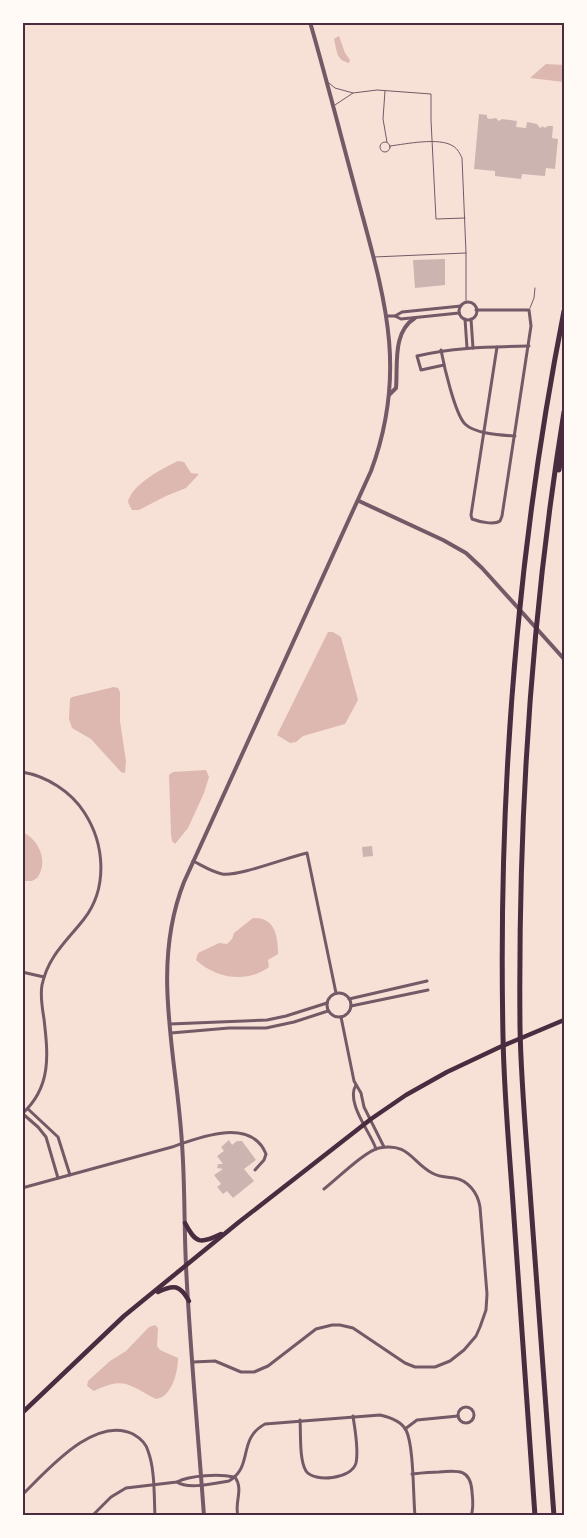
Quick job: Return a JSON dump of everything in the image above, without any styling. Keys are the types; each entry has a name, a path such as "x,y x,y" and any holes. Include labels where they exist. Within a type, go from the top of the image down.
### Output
{"highway":[{"path":"535,1516 503,1062 504,845 515,661 525,561 538,461 564,311"},
{"path":"554,1516 520,1027 522,874 531,683 543,564 564,412"},
{"path":"543,564 564,436"}],"main road":[{"path":"22,1413 124,1316 371,1118 446,1072 564,1020"},
{"path":"185,1223 192,1236 200,1241 210,1240 227,1232"},
{"path":"150,1296 167,1287 176,1287 183,1290 189,1301"}],"street":[{"path":"204,1516 186,1266 182,1143 166,982 168,942 181,889 374,464 380,444 389,395 391,362 387,316 310,22"},
{"path":"395,316 402,312 461,306 466,303 474,305 475,315 471,319 472,348"},
{"path":"459,313 461,306"},
{"path":"476,310 529,310 531,326 500,521 496,523 477,521 472,519 471,515 497,347"},
{"path":"387,316 395,316 401,319 459,313"},
{"path":"459,313 465,319 467,348"},
{"path":"389,395 396,388 398,345 403,329 415,318"},
{"path":"465,319 471,319"},
{"path":"444,365 421,370 417,356 441,350 529,346"},
{"path":"441,350 459,414 466,425 484,432 515,436"},
{"path":"359,500 456,546 473,558 564,659"},
{"path":"22,772 45,779 72,797 95,830 101,854 100,884 92,905 84,918 52,957 44,977 41,997 47,1045 47,1067 41,1087 23,1114 46,1137 58,1178"},
{"path":"194,861 214,871 226,874 307,853 336,993"},
{"path":"22,972 44,977"},
{"path":"349,999 427,982"},
{"path":"351,1006 428,990"},
{"path":"336,993 344,994 349,999 351,1006 347,1014 341,1017 333,1016 328,1011 327,1003 330,997 336,993"},
{"path":"170,1024 267,1020 327,1003"},
{"path":"171,1033 229,1028 266,1028 294,1022 328,1011"},
{"path":"341,1017 356,1086 384,1147"},
{"path":"356,1086 354,1089 356,1110 371,1135 376,1149"},
{"path":"28,1109 58,1137 70,1175"},
{"path":"22,1188 192,1140 229,1133 250,1136 260,1143 266,1154 264,1160 255,1170"},
{"path":"193,1362 215,1361 242,1372 254,1372 268,1366 311,1332 324,1326 332,1325 353,1328 405,1363 415,1367 429,1368 440,1366 464,1350 480,1327 487,1304 480,1207 478,1197 470,1186 461,1180 436,1176 406,1151 384,1147 376,1149 324,1189"},
{"path":"466,1408 473,1410 472,1421 468,1423 462,1422 458,1416 461,1410 466,1408"},
{"path":"176,1482 183,1485 202,1485 229,1481 235,1477 243,1466 247,1446 255,1431 270,1422 380,1415 396,1421 405,1429 409,1441 415,1516"},
{"path":"300,1420 304,1468 310,1475 322,1478 343,1476 350,1473 354,1468 356,1460 354,1416"},
{"path":"405,1429 417,1420 458,1416"},
{"path":"22,1495 80,1442 95,1435 117,1430 138,1436 146,1445 150,1458 155,1516"},
{"path":"412,1474 455,1471 466,1474 472,1486 473,1504 471,1516"},
{"path":"92,1516 118,1492 132,1486 176,1482 182,1479 201,1476 235,1477"},
{"path":"235,1477 240,1487 236,1506 238,1516"}],"lane":[{"path":"326,82 336,88 353,93"},
{"path":"385,90 384,119 386,142 390,146"},
{"path":"333,107 353,93 364,91 385,90 431,94 436,219 465,218"},
{"path":"386,142 380,144 381,150 387,151 390,146"},
{"path":"390,146 432,142 445,143 459,151 462,158 465,218 466,303"},
{"path":"373,257 466,253"},
{"path":"529,310 534,298 535,288"}],"shaded area":[{"path":"339,36 345,53 350,60 349,63 339,57 334,39"},
{"path":"546,64 564,65 564,82 530,78"},
{"path":"178,461 184,462 191,473 199,474 186,488 139,510 132,510 128,502 135,489 148,478"},
{"path":"328,632 333,632 341,637 358,700 345,724 303,736 296,742 290,743 277,735"},
{"path":"114,687 118,688 120,692 120,721 126,761 125,773 121,772 91,739 72,728 69,719 70,699 72,697"},
{"path":"206,770 209,777 204,793 188,828 175,844 172,841 171,834 169,775 173,772"},
{"path":"22,832 28,835 37,845 42,858 40,872 37,878 32,881 23,881"},
{"path":"253,918 271,924 276,934 278,954 268,960 269,967 251,976 231,977 212,971 196,960 198,953 219,943 227,944 232,939 234,933"},
{"path":"155,1325 158,1328 157,1346 160,1350 178,1358 173,1383 166,1394 156,1399 132,1386 120,1383 104,1386 94,1391 87,1386 88,1381 110,1361 126,1351 149,1327"}],"building":[{"path":"479,114 487,115 487,118 490,119 496,118 499,121 502,119 517,121 516,127 526,128 527,122 537,124 540,128 543,126 544,128 553,126 552,138 558,139 555,169 546,168 545,176 522,174 521,179 495,176 495,171 474,169"},
{"path":"445,259 445,285 415,288 413,260"},
{"path":"372,846 373,856 363,857 362,847"},
{"path":"229,1140 232,1145 237,1141 242,1141 256,1160 244,1169 254,1181 233,1198 227,1191 223,1194 217,1187 221,1184 214,1175 223,1169 217,1168 218,1164 223,1164 217,1156 224,1151 221,1147"}]}
